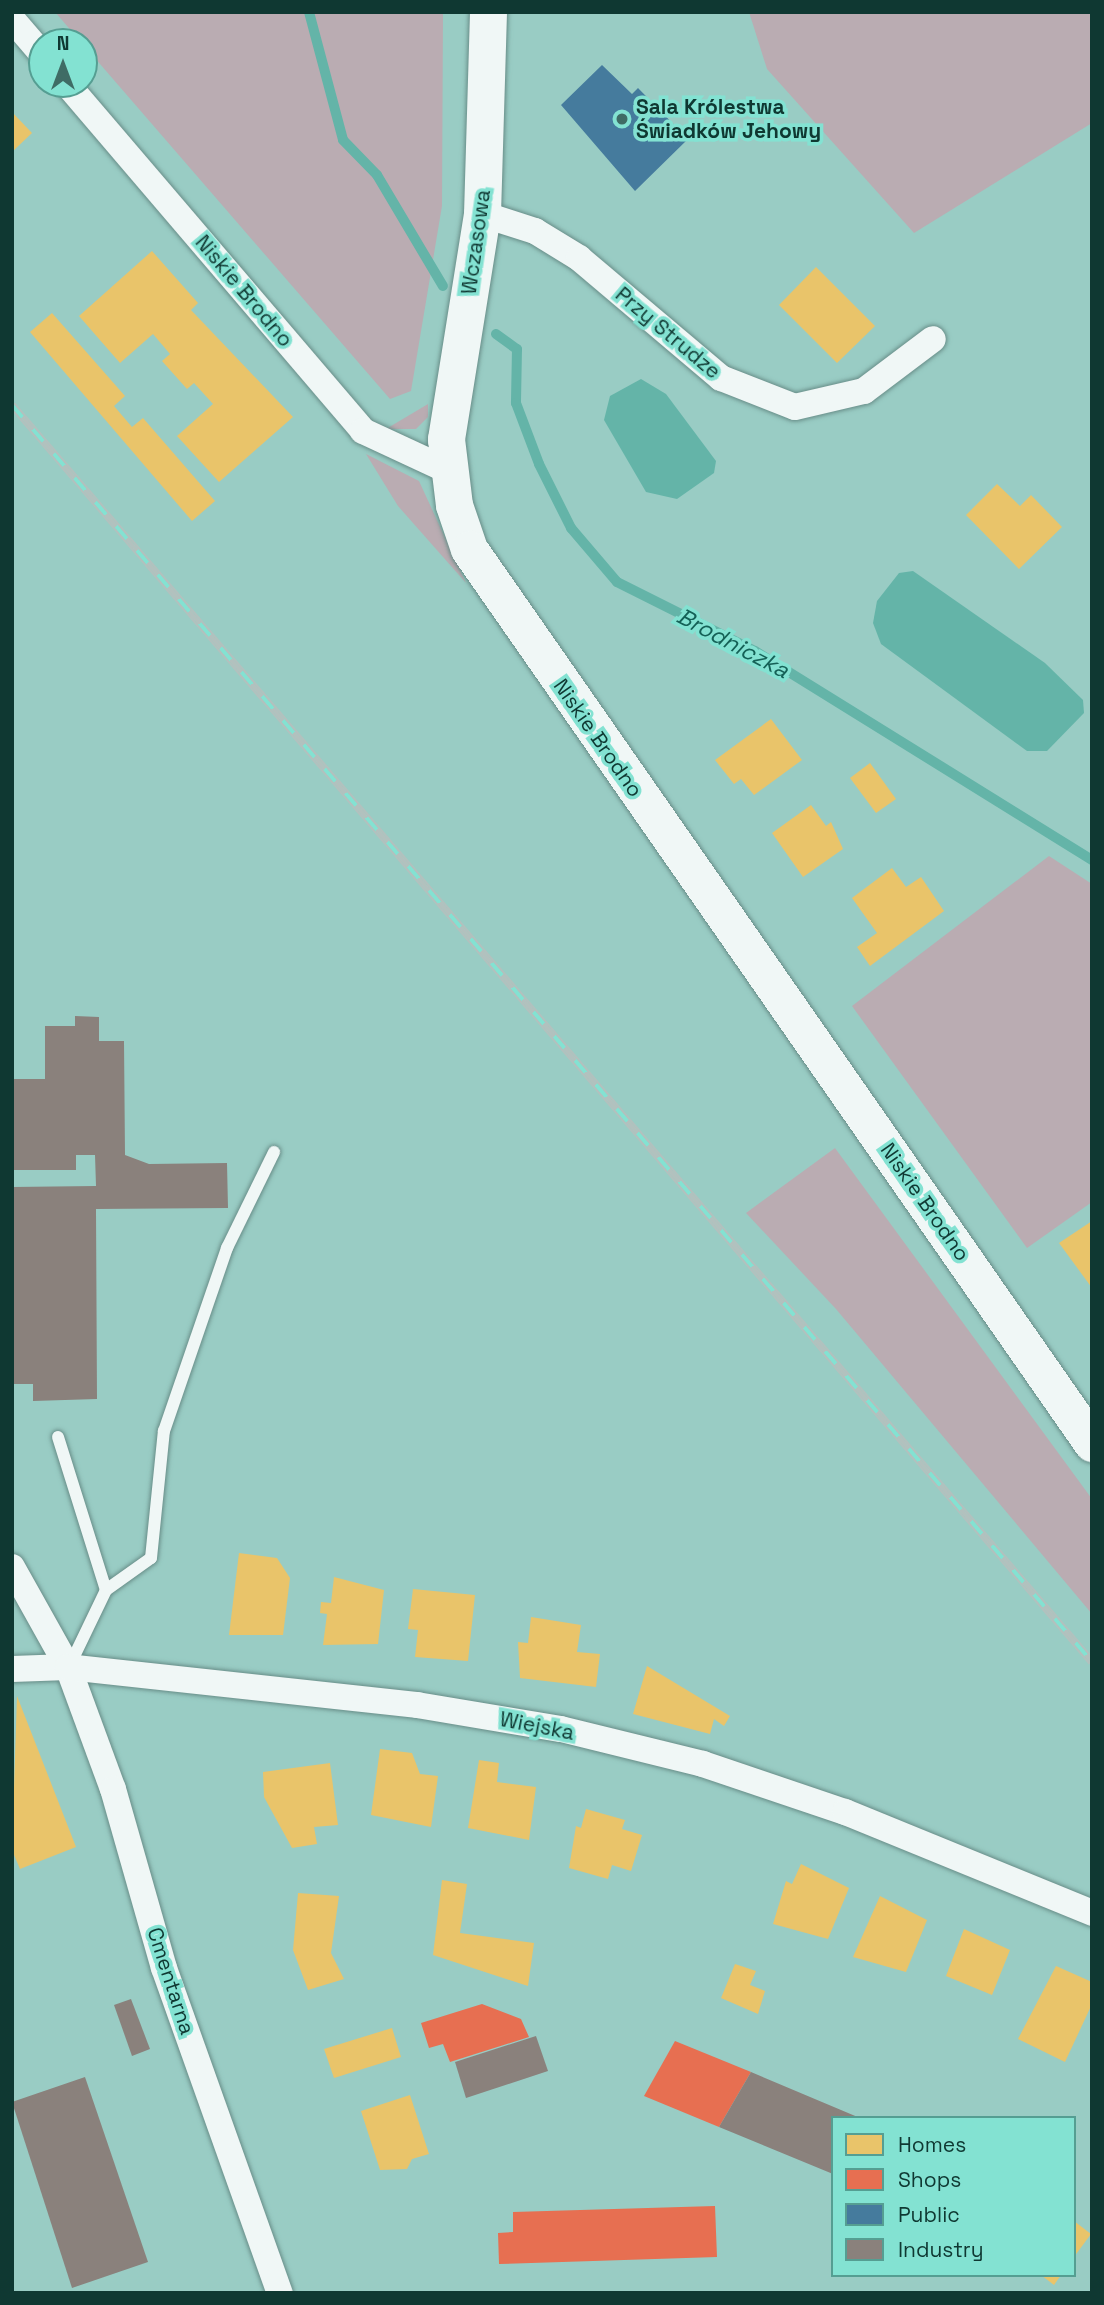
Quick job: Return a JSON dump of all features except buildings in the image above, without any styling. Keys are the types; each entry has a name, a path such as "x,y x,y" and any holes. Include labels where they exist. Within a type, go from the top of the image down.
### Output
{"street":[{"name":"Wczasowa","path":"447,470 451,399 482,214 488,12"},
{"path":"12,19 28,38"},
{"name":"Niskie Brodno","path":"79,98 363,431 447,470 469,549 495,592 1092,1443"},
{"name":"Przy Strudze","path":"482,214 535,231 579,258 721,378 795,407 864,391 933,339"},
{"path":"12,1567 68,1667"},
{"name":"Wiejska","path":"12,1668 68,1667 417,1705 561,1729 703,1764 845,1812 1092,1913"},
{"name":"Cmentarna","path":"68,1667 113,1789 164,1968 280,2293"}],"lane":[{"path":"68,1667 106,1590 151,1558 164,1431 227,1248 274,1152"},
{"path":"58,1437 106,1590"}],"shaded area":[{"path":"55,12 443,12 442,206 411,391 390,399 98,62 98,28 69,28"},
{"path":"749,12 1092,12 1092,123 914,233 767,69"},
{"path":"641,379 666,394 716,461 714,473 677,499 646,492 604,420 610,396"},
{"path":"428,404 428,417 416,429 386,429"},
{"path":"366,454 419,481 466,583 398,506"},
{"path":"913,571 1045,663 1083,700 1084,713 1047,751 1027,751 881,644 873,623 877,601 899,573"},
{"path":"1049,856 1092,884 1092,1202 1027,1248 852,1006"},
{"path":"835,1148 1092,1499 1092,1614 836,1309 746,1213"}],"waterway":[{"name":"Brodniczka","path":"309,12 343,140 377,175 443,286"},
{"name":"Brodniczka","path":"496,334 517,349 516,403 539,464 571,528 617,582 755,651 1092,860"}],"railway":[{"path":"12,405 1092,1662"}],"place":[{"name":"Sala Królestwa Świadków Jehowy","path":"622,119"}]}
